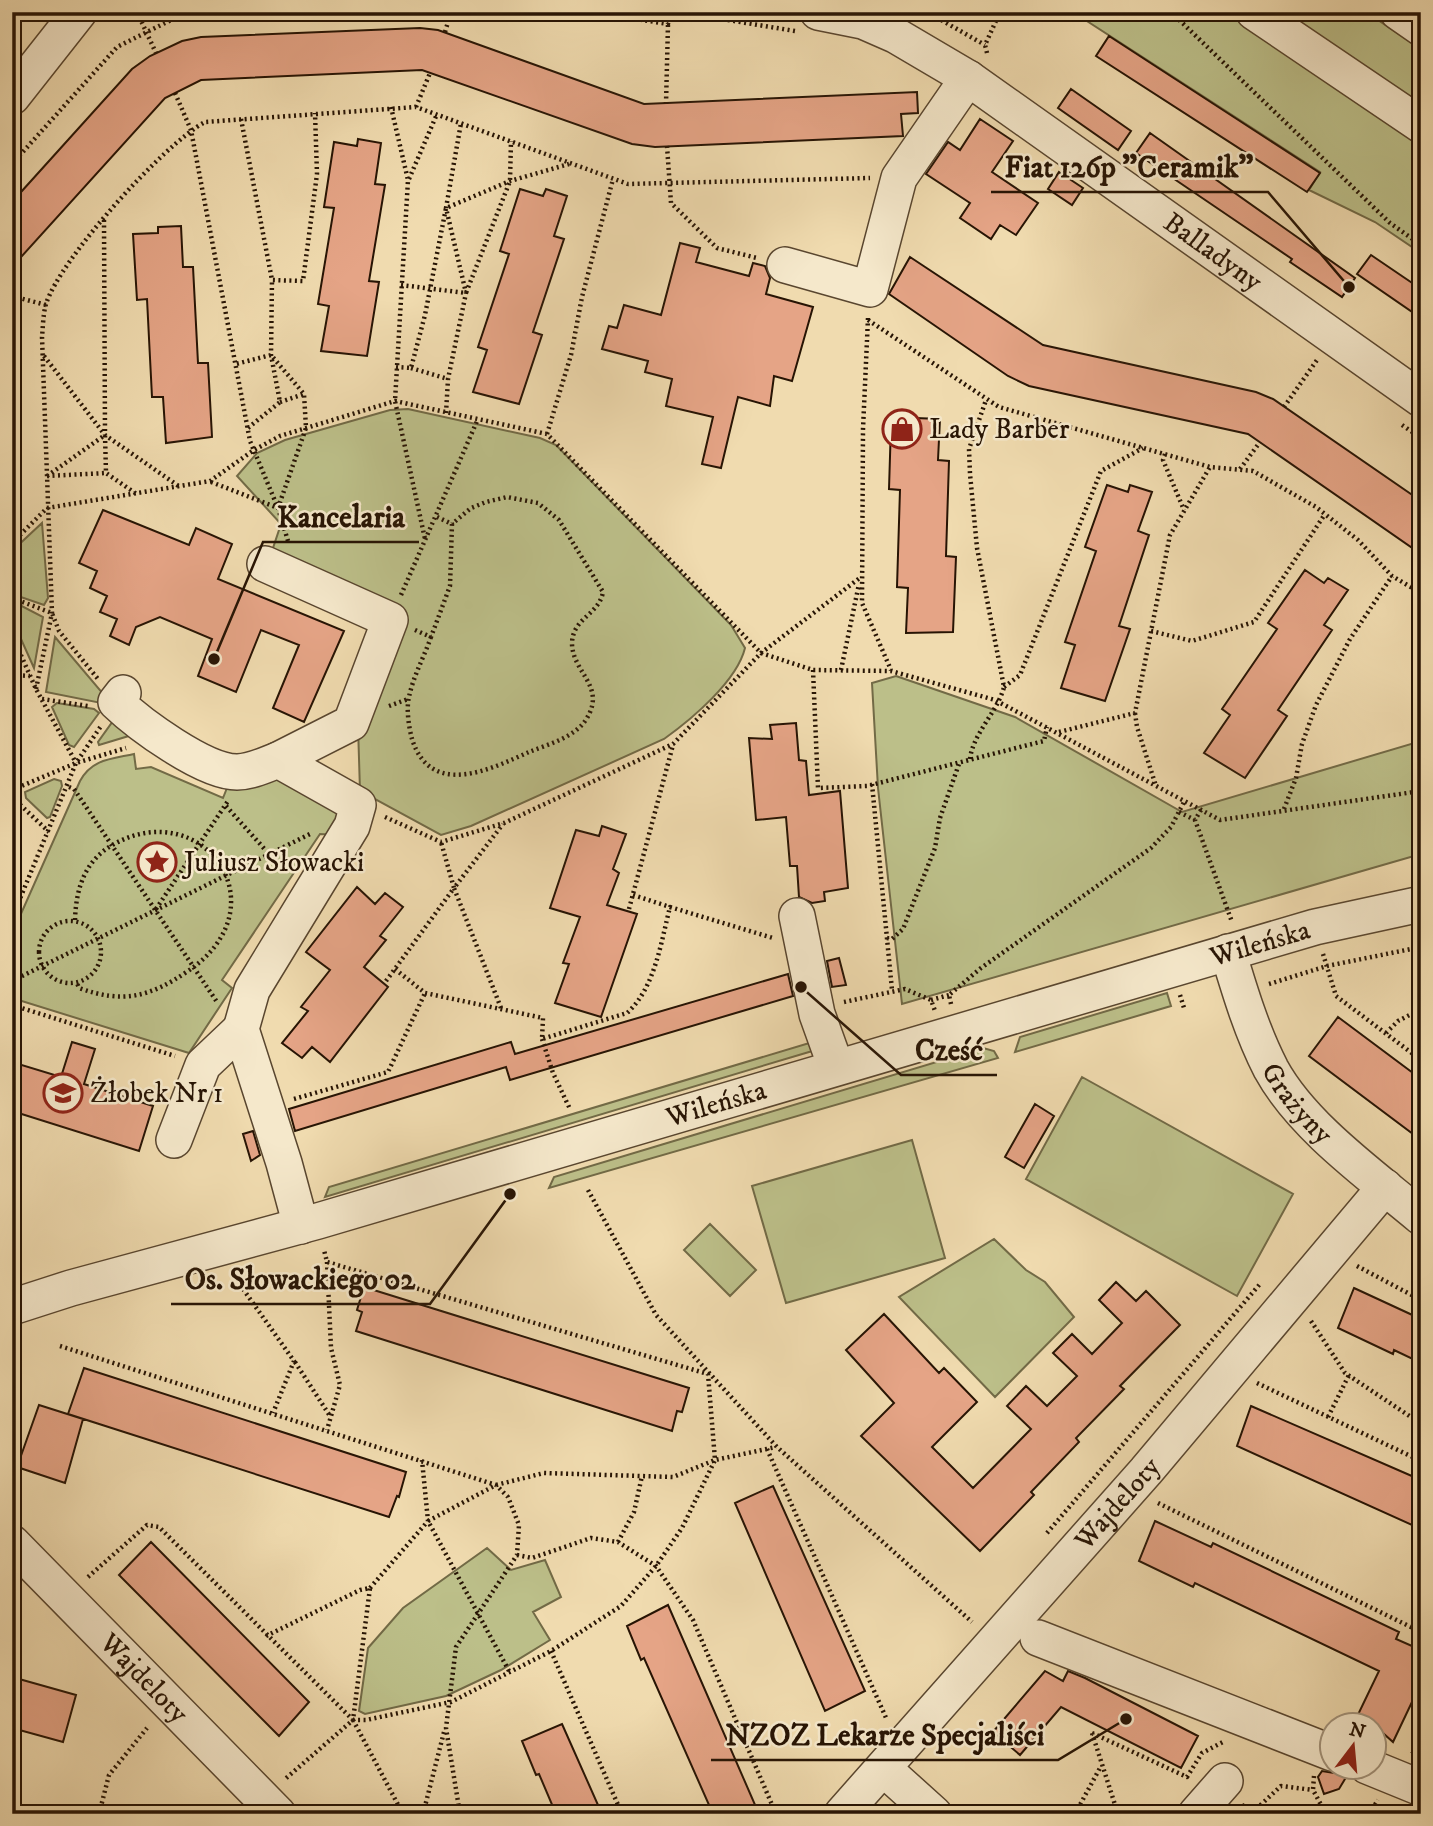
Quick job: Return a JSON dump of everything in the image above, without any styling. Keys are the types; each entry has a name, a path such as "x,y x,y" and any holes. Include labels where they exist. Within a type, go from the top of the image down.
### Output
{"street":[{"path":"12,97 79,12"},
{"name":"Balladyny","path":"818,12 863,20 978,67 1421,399"},
{"path":"1254,12 1421,125"},
{"path":"1398,12 1421,28"},
{"path":"785,265 869,304 899,178 978,67"},
{"path":"117,702 155,734 219,768 238,772 278,760 351,723 390,620 265,564"},
{"path":"174,1140 203,1065 241,1029 252,990 355,816 278,760"},
{"name":"Wileńska","path":"12,1307 836,1067 1230,938 1315,927 1421,904"},
{"path":"797,916 817,1014 836,1067"},
{"name":"Grażyny","path":"1230,938 1254,1031 1272,1070 1294,1102 1322,1130 1421,1217"},
{"path":"241,1029 305,1221"},
{"name":"Wajdeloty","path":"842,1814 1146,1471 1385,1187"},
{"name":"Wajdeloty","path":"12,1543 279,1798"},
{"path":"1038,1638 1318,1747"},
{"path":"884,1769 934,1814"},
{"path":"1388,1775 1421,1788"}],"path":[{"path":"137,12 156,54"},
{"path":"12,164 117,47 187,12"},
{"path":"445,32 452,12"},
{"path":"592,12 668,24"},
{"path":"666,104 669,12"},
{"path":"927,12 985,45"},
{"path":"978,67 1000,12"},
{"path":"1171,12 1390,223 1421,245"},
{"path":"416,107 430,73"},
{"path":"175,93 191,130 247,428 278,508 298,579"},
{"path":"391,107 408,180 395,401 425,538"},
{"path":"36,689 52,613 43,355 46,305 66,264 104,219 174,144 191,130 205,122 416,107 628,184 899,178"},
{"path":"272,280 303,281 317,174 315,113"},
{"path":"408,180 437,114"},
{"path":"241,119 272,280 271,355 280,402"},
{"path":"411,369 431,287 461,123"},
{"path":"446,413 448,379 466,293 510,181 511,141"},
{"path":"667,146 671,203 717,248 785,265"},
{"path":"446,208 510,181 570,163"},
{"path":"547,433 571,355 582,298 612,179"},
{"path":"446,208 466,293"},
{"path":"104,219 106,473"},
{"path":"401,285 466,293"},
{"path":"12,296 46,305"},
{"path":"869,304 986,400 999,407 1210,467 1253,471 1325,514 1358,540 1392,576 1421,593"},
{"path":"869,304 862,603 891,671"},
{"path":"43,355 106,435 181,488"},
{"path":"235,364 271,355"},
{"path":"271,355 304,394 306,428 278,508"},
{"path":"396,366 448,379"},
{"path":"1284,407 1312,367"},
{"path":"247,428 280,402 304,394"},
{"path":"970,759 980,733 1000,702 1004,687 977,548 970,474 969,449 986,400"},
{"path":"12,543 47,508 181,488 210,481 254,450 281,436 395,401 547,433 761,653 813,670 891,671 1000,702 1220,820 1421,790"},
{"path":"431,637 390,620 478,419"},
{"path":"46,476 106,435"},
{"path":"1239,470 1260,442"},
{"path":"1004,687 1020,675 1101,471 1144,448"},
{"path":"1165,454 1163,460 1185,510"},
{"path":"1156,786 1135,713 1170,535 1210,467"},
{"path":"46,476 106,473 138,495"},
{"path":"210,481 278,508"},
{"path":"507,497 538,503 559,520 603,592 595,608 579,620 572,642 576,659 593,690 588,718 576,732 483,773 454,775 429,767 414,746 408,699 450,586 452,524 471,508 507,497"},
{"path":"1151,631 1192,641 1254,622 1325,514"},
{"path":"435,516 452,524"},
{"path":"1284,810 1296,778 1302,744 1316,705 1350,639 1392,576"},
{"path":"12,981 269,854 355,816 441,842 504,824 673,744 761,653 861,577"},
{"path":"841,670 861,577"},
{"path":"1411,588 1421,581"},
{"path":"12,598 52,613 59,631 117,702"},
{"path":"12,635 36,689 76,763"},
{"path":"813,670 818,788 872,784 1044,741 1047,727"},
{"path":"12,675 30,676"},
{"path":"41,698 117,702"},
{"path":"12,918 15,905 69,787 76,763 117,702"},
{"path":"1057,732 1135,713"},
{"path":"12,790 76,763 139,744 155,734"},
{"path":"629,909 673,744"},
{"path":"887,938 892,939 903,929 935,848 940,818 960,761"},
{"path":"155,910 226,806 238,772"},
{"path":"872,784 892,990"},
{"path":"69,787 74,789 226,1016 241,1029"},
{"path":"12,797 49,832"},
{"path":"817,1014 852,999 892,990 905,989 931,999 949,995 981,968 1151,848 1171,827 1184,801"},
{"path":"226,806 269,854"},
{"path":"1195,820 1201,810"},
{"path":"1179,812 1195,820 1230,938"},
{"path":"386,981 504,824"},
{"path":"75,920 80,881 88,867 112,845 150,830 181,834 198,845 227,875 232,889 228,926 214,949 194,967 158,989 126,998 110,998 79,989 77,983"},
{"path":"441,842 454,888 501,1008"},
{"path":"633,895 784,942 798,958 804,957"},
{"path":"542,1039 627,1013 636,1004 644,995 670,907"},
{"path":"75,920 89,925 99,938 101,949 99,964 90,976 69,984 53,978 43,966 40,947 47,930 61,921 75,920"},
{"path":"1315,927 1336,996 1421,1060"},
{"path":"1269,993 1267,984 1327,966 1421,947"},
{"path":"395,969 425,993 544,1018 542,1039 553,1073 570,1109"},
{"path":"266,1104 388,1072 425,993"},
{"path":"949,995 954,1011"},
{"path":"931,999 937,1017"},
{"path":"12,1005 203,1065"},
{"path":"1386,1033 1398,1021 1421,1009"},
{"path":"588,1190 656,1315 708,1374 777,1447 974,1625"},
{"path":"305,1221 327,1262 331,1348 340,1385 327,1430"},
{"path":"327,1262 708,1374"},
{"path":"1366,1271 1421,1300"},
{"path":"1041,1540 1262,1282"},
{"path":"243,1289 331,1417"},
{"path":"1308,1316 1349,1375 1417,1421 1421,1428"},
{"path":"60,1346 422,1460 496,1485 508,1497 519,1525 517,1555 477,1611 456,1647 446,1728 423,1814"},
{"path":"273,1413 294,1361"},
{"path":"353,1720 366,1720 451,1702 551,1651 621,1606 656,1566 682,1528 715,1460 708,1374"},
{"path":"1328,1417 1349,1375"},
{"path":"1254,1381 1421,1461"},
{"path":"279,1798 353,1720 370,1588 428,1521 496,1485 544,1473 673,1478 715,1460 777,1447"},
{"path":"767,1449 888,1723"},
{"path":"422,1460 428,1521 509,1671"},
{"path":"618,1542 634,1512 642,1476"},
{"path":"1154,1501 1421,1632"},
{"path":"88,1577 147,1525 159,1527 353,1720 403,1814"},
{"path":"517,1555 532,1558 592,1538 618,1542 656,1566 693,1620 776,1814"},
{"path":"266,1636 360,1590 370,1588"},
{"path":"12,1601 18,1593"},
{"path":"551,1651 622,1814"},
{"path":"1421,1713 1416,1721 1421,1723"},
{"path":"1118,1814 1092,1733 1188,1777 1202,1753 1257,1723"},
{"path":"99,1814 109,1775 147,1728"},
{"path":"446,1728 460,1814"},
{"path":"1075,1814 1101,1766"},
{"path":"1213,1795 1254,1811 1281,1786 1313,1790"},
{"path":"1357,1814 1371,1810"}],"green space":[{"path":"1073,12 1225,12 1421,146 1421,253 1375,222 1309,190 1320,172"},
{"path":"1281,12 1366,12 1421,49 1421,106"},
{"path":"408,409 540,438 556,445 731,625 745,648 740,661 723,686 700,710 664,739 471,826 441,835 360,791 358,726 402,618 270,557 281,524 237,476 257,453 285,440 390,410"},
{"path":"42,523 48,598 44,605 12,594 12,551"},
{"path":"12,601 43,617 34,668 12,619"},
{"path":"55,637 105,696 101,703 46,692"},
{"path":"896,676 1015,717 1182,812 1421,741 1421,854 902,1004 878,788 872,683"},
{"path":"57,703 94,709 99,713 74,747 69,745 52,707"},
{"path":"113,721 132,735 99,745 98,742"},
{"path":"134,754 136,769 151,767 223,798 229,783 289,779 342,812 339,835 320,834 222,980 232,988 189,1053 12,998 12,934 80,781 96,764"},
{"path":"54,779 61,781 62,786 50,817 47,818 26,798 25,792"},
{"path":"1167,993 1171,1006 1015,1052 1020,1037"},
{"path":"816,1041 819,1049 325,1197 329,1187"},
{"path":"983,1048 994,1051 998,1058 549,1188 554,1177"},
{"path":"1082,1077 1293,1194 1237,1296 1026,1179"},
{"path":"912,1140 945,1258 786,1303 752,1186"},
{"path":"710,1224 756,1270 730,1296 684,1250"},
{"path":"994,1239 1026,1270 1045,1282 1074,1317 995,1397 899,1297"},
{"path":"487,1548 511,1570 545,1560 561,1597 533,1612 550,1640 501,1670 446,1696 365,1714 359,1711 368,1648 403,1608"}],"building":[{"path":"420,28 438,30 644,104 917,92 918,113 901,114 903,136 655,147 632,144 422,70 201,80 165,98 12,267 12,202 132,69 150,56 182,41 201,37"},
{"path":"1109,36 1320,173 1307,192 1096,56"},
{"path":"1071,89 1131,131 1118,150 1058,108"},
{"path":"980,119 1013,141 992,172 1038,203 1016,235 1000,225 991,239 960,218 970,203 926,174 948,142 960,150"},
{"path":"1150,133 1355,278 1342,297 1290,262 1292,259 1136,153"},
{"path":"358,139 381,143 375,184 385,185 369,281 379,282 367,356 321,351 329,306 318,304 334,208 324,207 334,142 357,146"},
{"path":"1059,172 1083,188 1072,205 1048,189"},
{"path":"520,189 543,196 546,189 567,196 554,236 564,239 533,332 542,335 519,404 473,392 487,350 478,347 509,254 500,251"},
{"path":"181,226 183,267 193,267 198,363 208,363 212,437 166,443 163,397 152,397 147,299 137,300 133,234 158,233 158,227"},
{"path":"680,243 700,248 696,262 749,276 753,263 765,266 770,278 766,294 813,307 792,381 774,376 770,406 738,397 721,468 702,464 713,417 666,406 672,379 645,372 648,361 602,349 609,326 617,328 624,305 661,315"},
{"path":"1371,255 1421,289 1421,318 1357,274"},
{"path":"910,257 1043,345 1256,392 1273,399 1421,501 1421,554 1248,434 1029,386 1008,376 889,294"},
{"path":"915,418 940,419 938,460 949,461 946,556 956,557 953,632 906,633 908,588 897,587 900,490 889,489 891,424 915,425"},
{"path":"1107,485 1128,492 1130,485 1152,492 1138,531 1149,535 1119,626 1130,629 1105,701 1061,688 1075,645 1065,642 1096,551 1085,547"},
{"path":"103,510 189,545 196,528 232,544 218,579 344,631 304,722 273,708 299,645 261,630 236,692 198,676 212,639 160,617 136,627 129,645 110,636 117,619 100,612 107,596 90,588 97,571 79,563"},
{"path":"1305,570 1324,583 1328,578 1348,590 1324,625 1332,630 1278,710 1287,716 1245,778 1204,753 1230,715 1222,709 1277,629 1268,623"},
{"path":"796,723 799,760 806,761 809,795 840,791 848,888 824,892 825,901 812,903 799,897 797,866 790,866 786,817 756,820 749,738 772,739 770,725"},
{"path":"602,826 626,834 613,869 619,873 607,905 637,914 601,1017 555,1003 569,964 563,963 580,917 550,908 576,830 599,836"},
{"path":"357,887 375,904 385,893 403,907 380,936 386,940 364,967 388,987 330,1062 312,1047 302,1058 282,1043 308,1011 301,1007 330,970 306,952"},
{"path":"839,958 846,985 832,987 827,961"},
{"path":"788,974 793,996 510,1080 506,1067 295,1131 289,1109 511,1042 515,1054"},
{"path":"1338,1017 1421,1079 1421,1140 1309,1056"},
{"name":"Żłobek Nr 1","path":"72,1042 95,1049 84,1084 153,1106 139,1151 12,1111 12,1062 61,1077"},
{"path":"1035,1104 1054,1116 1024,1168 1005,1157"},
{"path":"253,1131 260,1155 251,1161 243,1134"},
{"path":"1116,1282 1136,1301 1146,1291 1180,1325 1120,1386 1124,1389 1076,1438 1079,1442 1031,1492 1034,1495 980,1551 861,1436 894,1403 846,1350 884,1314 939,1373 944,1368 977,1402 932,1447 973,1488 1031,1429 1007,1406 1026,1386 1047,1406 1077,1376 1053,1353 1072,1334 1092,1354 1122,1323 1099,1300"},
{"path":"364,1287 689,1388 682,1412 677,1411 672,1431 356,1331 362,1312 357,1310"},
{"path":"1354,1288 1421,1319 1421,1363 1394,1350 1393,1354 1338,1328"},
{"path":"84,1368 406,1472 399,1497 397,1496 389,1517 68,1414"},
{"path":"39,1405 83,1419 65,1483 17,1467"},
{"path":"1251,1406 1421,1480 1421,1529 1237,1446"},
{"path":"773,1486 865,1691 825,1711 735,1503"},
{"path":"1155,1521 1211,1547 1213,1543 1399,1632 1396,1639 1421,1650 1421,1683 1393,1742 1388,1738 1388,1710 1360,1710 1379,1671 1195,1583 1193,1587 1139,1561"},
{"path":"151,1542 309,1702 279,1736 119,1575"},
{"path":"668,1605 759,1814 713,1814 644,1658 641,1660 627,1626"},
{"path":"1045,1671 1063,1681 1068,1671 1085,1678 1198,1736 1181,1768 1061,1707 1020,1755 993,1732"},
{"path":"12,1677 76,1695 63,1742 12,1728"},
{"path":"562,1724 602,1814 556,1814 539,1774 536,1775 522,1741"},
{"path":"1319,1780 1344,1780 1339,1789 1324,1794"}],"place":[{"name":"Fiat 126p \"Ceramik\"","path":"1349,287"},
{"name":"Lady Barber","path":"902,429"},
{"name":"Kancelaria","path":"214,659"},
{"name":"Juliusz Słowacki","path":"157,862"},
{"name":"Cześć","path":"801,987"},
{"name":"Żłobek Nr 1","path":"63,1093"},
{"name":"Os. Słowackiego 02","path":"510,1194"},
{"name":"NZOZ Lekarze Specjaliści","path":"1126,1719"}]}
